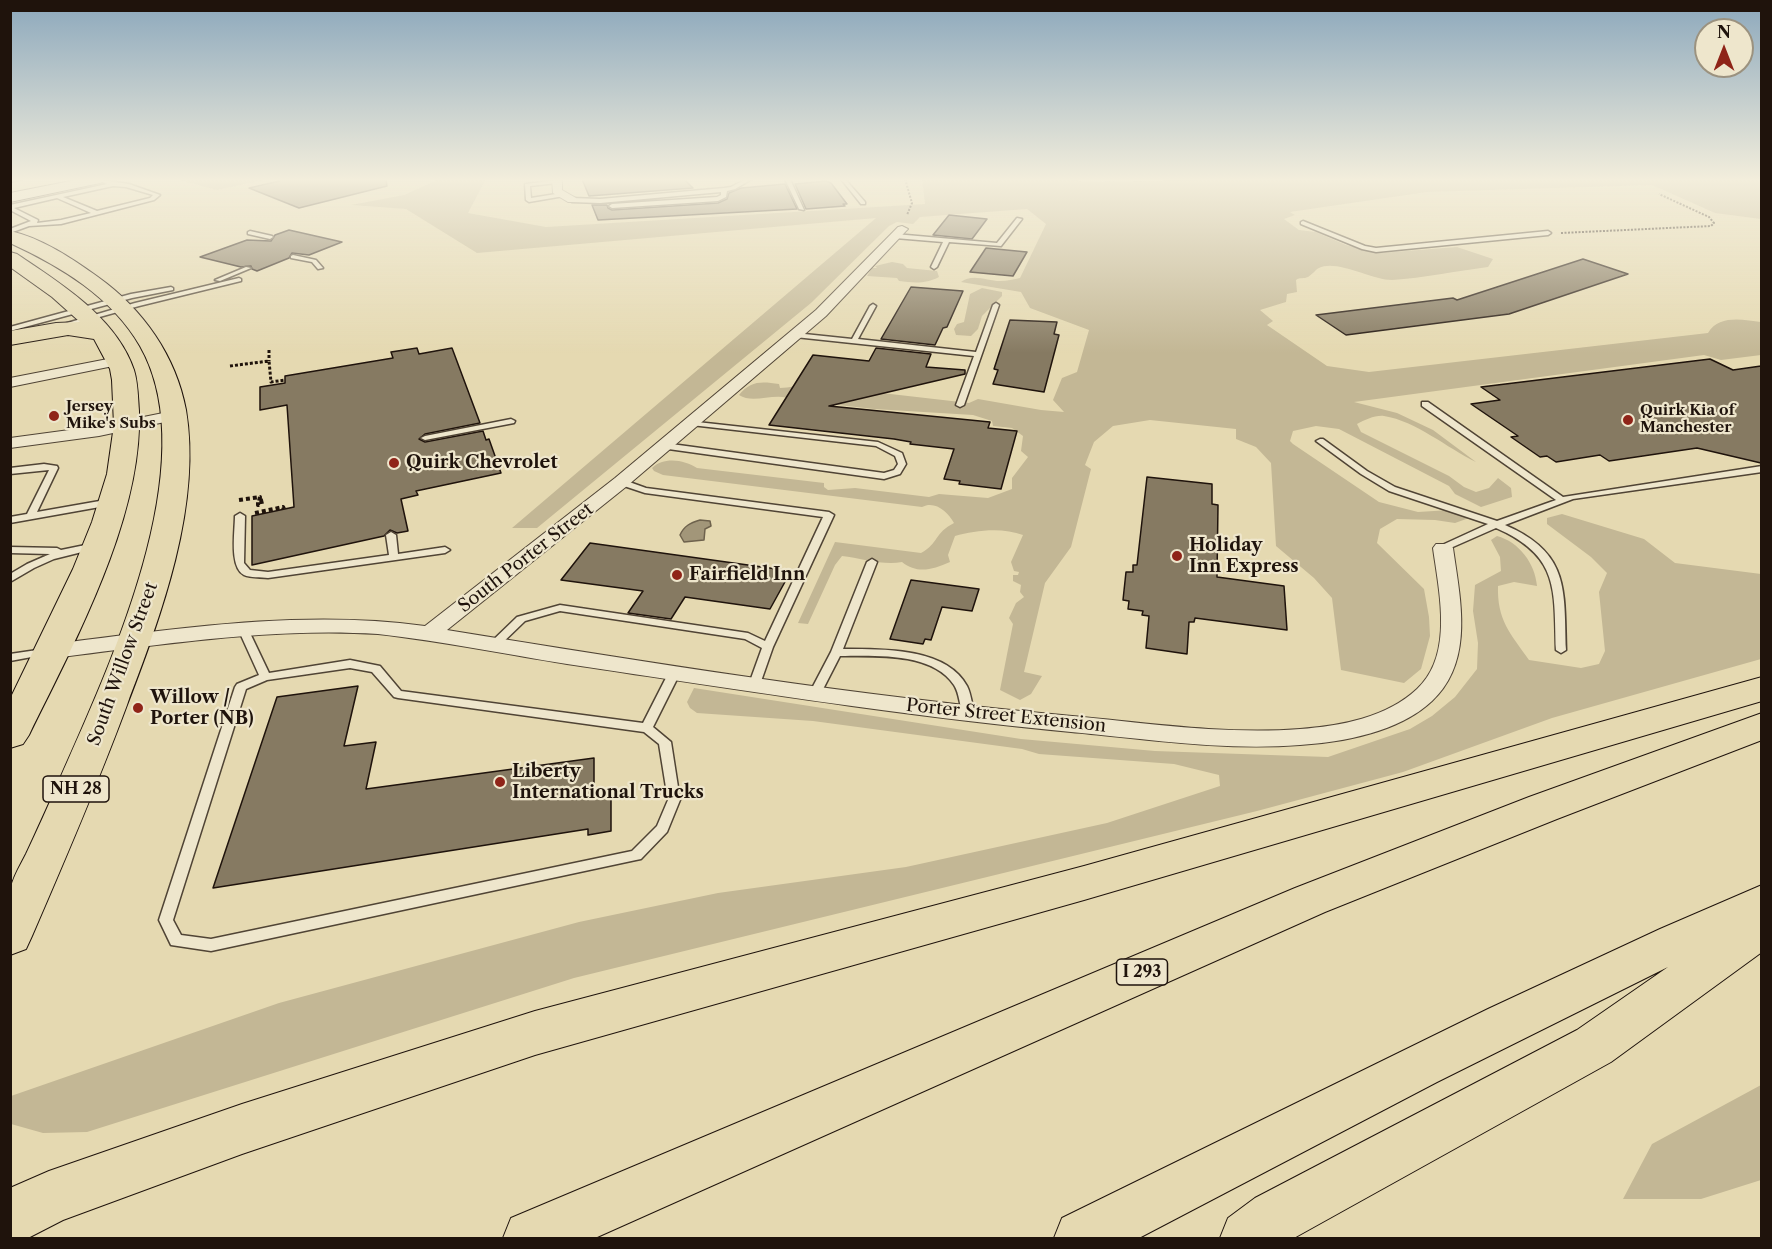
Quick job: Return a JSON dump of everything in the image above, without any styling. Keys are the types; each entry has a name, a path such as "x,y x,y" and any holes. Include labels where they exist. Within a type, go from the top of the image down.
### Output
{"main road":[{"name":"South Willow Street","path":"10,936 81,777 136,640 155,579 167,528 175,459 173,416 168,388 157,358 142,332 102,288 78,271 12,237"},
{"path":"10,258 60,293 89,321 118,361 122,369 125,388 128,426 120,476 98,545 53,651 10,735"},
{"path":"10,328 52,311 61,300 60,293"},
{"path":"10,338 74,329 94,330 89,321"},
{"path":"23,1204 535,1033 1084,883 1761,689"},
{"name":"I 293","path":"531,1239 1310,900 1543,808 1761,726"},
{"path":"1082,1239 1286,1133 1654,952 1761,903"},
{"path":"1248,1239 1275,1218 1594,1046 1761,927"}],"street":[{"name":"South Porter Street","path":"428,634 692,423 821,313 895,237"},
{"path":"10,383 118,361"},
{"path":"10,443 128,426 173,416"},
{"name":"Porter Street Extension","path":"428,634 674,673 968,713 1231,737 1291,738 1337,733 1377,722 1406,709 1428,693 1442,677 1452,638 1443,548"},
{"path":"53,651 136,640 244,631 375,627 428,634"}],"lane":[{"path":"921,237 946,242 999,245 1005,237"},
{"path":"1338,237 1364,248 1376,250 1505,237"},
{"path":"934,267 946,242"},
{"path":"293,257 314,261 320,268"},
{"path":"10,328 89,321 117,305 215,281 248,268"},
{"path":"117,305 239,280 215,281"},
{"path":"960,405 996,305"},
{"path":"854,341 873,306"},
{"path":"795,334 978,354"},
{"path":"1425,404 1562,500"},
{"path":"425,438 511,421"},
{"path":"664,446 870,475 884,476 897,472 902,464 899,455 878,444 692,423"},
{"path":"1320,441 1390,488 1496,524 1532,545 1547,561 1557,578 1561,650"},
{"path":"10,471 54,468 31,516"},
{"path":"1443,548 1496,524 1571,497 1761,469"},
{"path":"621,482 645,490 830,515 768,647 755,684"},
{"path":"10,520 113,501"},
{"path":"240,516 239,563 248,573 268,575 445,550"},
{"path":"391,535 394,557"},
{"path":"10,579 28,566 66,551 98,545"},
{"path":"10,550 66,551"},
{"path":"815,693 836,652 872,562"},
{"path":"493,646 521,619 560,608 748,636 768,647"},
{"path":"244,631 265,677"},
{"path":"10,658 53,651"},
{"path":"836,652 906,656 941,666 953,675 961,686 968,713"},
{"path":"350,664 376,669 398,694 647,728 665,742 674,800 662,829 636,855 211,945 176,941 166,920 241,687 265,677 350,664"},
{"path":"647,728 674,673"}],"path":[{"path":"269,350 271,382 285,380"},
{"path":"230,366 269,361"},
{"path":"232,501 260,497 259,512"},
{"path":"240,516 283,507 284,509"}],"shaded area":[{"path":"452,237 656,237 477,253"},
{"path":"853,237 878,237 811,303 537,528 512,528"},
{"path":"1040,237 1328,237 1346,245 1380,253 1457,247 1493,259 1488,267 1392,280 1335,266 1326,266 1308,277 1296,280 1297,292 1287,294 1286,302 1260,310 1273,321 1267,325 1327,366 1369,372 1708,333 1719,323 1732,320 1761,322 1761,355 1721,360 1704,355 1354,402 1397,413 1433,430 1476,462 1420,429 1396,419 1384,416 1370,418 1357,424 1361,432 1476,492 1489,488 1498,478 1511,488 1512,497 1481,507 1455,494 1449,486 1339,429 1316,426 1293,431 1290,441 1293,444 1379,502 1418,512 1450,510 1469,518 1455,523 1397,519 1380,529 1377,543 1424,589 1429,617 1430,636 1421,669 1404,683 1341,670 1332,598 1314,578 1276,546 1271,463 1256,447 1236,439 1236,429 1150,420 1113,426 1094,442 1085,465 1091,469 1071,547 1045,583 1024,672 1042,676 1031,694 1020,700 1000,690 1013,624 1009,618 1016,603 1024,597 1020,592 1021,585 1013,581 1013,575 1018,575 1019,572 1014,571 1011,562 1023,535 989,530 955,536 948,555 950,562 925,570 913,568 902,562 880,562 842,556 835,565 808,624 798,623 835,542 921,553 931,546 943,530 954,523 945,511 932,505 922,507 663,475 652,468 662,462 674,460 697,468 824,483 824,487 828,490 855,488 929,497 939,494 988,498 1012,489 1012,478 1028,457 1021,451 1023,436 1012,428 993,426 992,421 973,415 874,409 780,397 751,399 739,395 747,387 767,382 779,384 780,388 812,385 969,403 978,399 1064,412 1053,400 1062,378 1077,372 1089,330 1030,308 1021,292 961,282 970,278 1000,281 1020,278"},
{"path":"892,262 903,264 907,268 937,271 939,277 925,282 915,282 867,276 872,268 877,268 875,266"},
{"path":"982,288 1002,292 1002,296 982,316 978,329 971,336 956,335 954,329 957,324 964,322 970,294"},
{"path":"1562,514 1644,539 1675,563 1761,574 1761,659 1552,718 1403,772 1257,811 574,978 87,1132 43,1133 11,1124 11,1096 279,1003 579,922 718,893 906,867 1107,823 1220,786 1219,775 1174,764 1039,754 1022,749 813,721 697,713 690,708 687,702 694,688 1021,739 1155,751 1328,757 1410,729 1432,716 1455,697 1477,669 1478,643 1473,611 1475,585 1501,571 1500,557 1491,540 1497,536 1519,548 1536,577 1537,586 1514,582 1498,586 1502,617 1529,660 1581,668 1599,664 1605,651 1599,592 1607,573 1591,557 1547,524 1547,518"},
{"path":"700,520 710,521 711,526 705,529 704,540 684,542 680,535 683,529"},
{"path":"1761,1085 1761,1180 1701,1199 1623,1199 1652,1144"}],"building":[{"path":"273,237 321,237 342,242 309,255 292,253 289,258 257,271 251,266 241,267 200,257 247,240 271,241"},
{"path":"986,248 1027,252 1013,276 970,272"},
{"path":"1583,259 1628,274 1509,314 1346,335 1316,315 1453,298 1457,300"},
{"path":"911,287 963,291 947,327 943,328 935,345 881,339"},
{"path":"1010,320 1057,322 1054,334 1059,335 1044,392 993,384 998,370 994,369"},
{"name":"Quirk Chevrolet","path":"417,348 419,354 452,348 480,423 425,434 419,439 425,442 483,431 486,440 489,439 501,473 416,491 418,495 401,499 408,531 397,533 390,530 384,536 252,565 252,516 294,507 287,405 260,410 260,387 285,383 285,376 393,358 391,352"},
{"path":"876,348 931,354 926,367 965,370 965,374 829,406 990,422 988,428 1017,431 1001,489 959,484 960,481 944,479 954,449 910,444 911,442 894,439 769,425 813,355 869,361"},
{"name":"Quirk Kia of Manchester","path":"1710,359 1733,370 1761,366 1761,463 1697,448 1609,461 1600,455 1556,462 1547,456 1540,457 1511,437 1518,436 1471,404 1500,400 1481,387"},
{"name":"Holiday Inn Express","path":"1147,477 1212,484 1212,504 1218,505 1217,577 1284,586 1287,630 1195,618 1194,622 1189,622 1187,654 1146,648 1149,616 1142,615 1143,611 1128,609 1129,601 1123,600 1126,572 1133,572 1133,565 1137,565"},
{"name":"Fairfield Inn","path":"590,543 791,571 770,609 685,597 671,619 628,613 643,591 561,580"},
{"path":"911,580 979,589 972,611 942,607 931,640 925,639 923,644 890,639"},
{"name":"Liberty International Trucks","path":"358,686 344,746 376,742 366,789 594,758 594,792 611,789 611,831 588,835 588,829 213,888 277,697"}],"place":[{"name":"Jersey Mike's Subs","path":"54,416"},
{"name":"Quirk Kia of Manchester","path":"1628,420"},
{"name":"Quirk Chevrolet","path":"394,463"},
{"name":"Holiday Inn Express","path":"1177,556"},
{"name":"Fairfield Inn","path":"677,575"},
{"name":"Willow / Porter (NB)","path":"138,708"},
{"name":"Liberty International Trucks","path":"500,782"}]}
